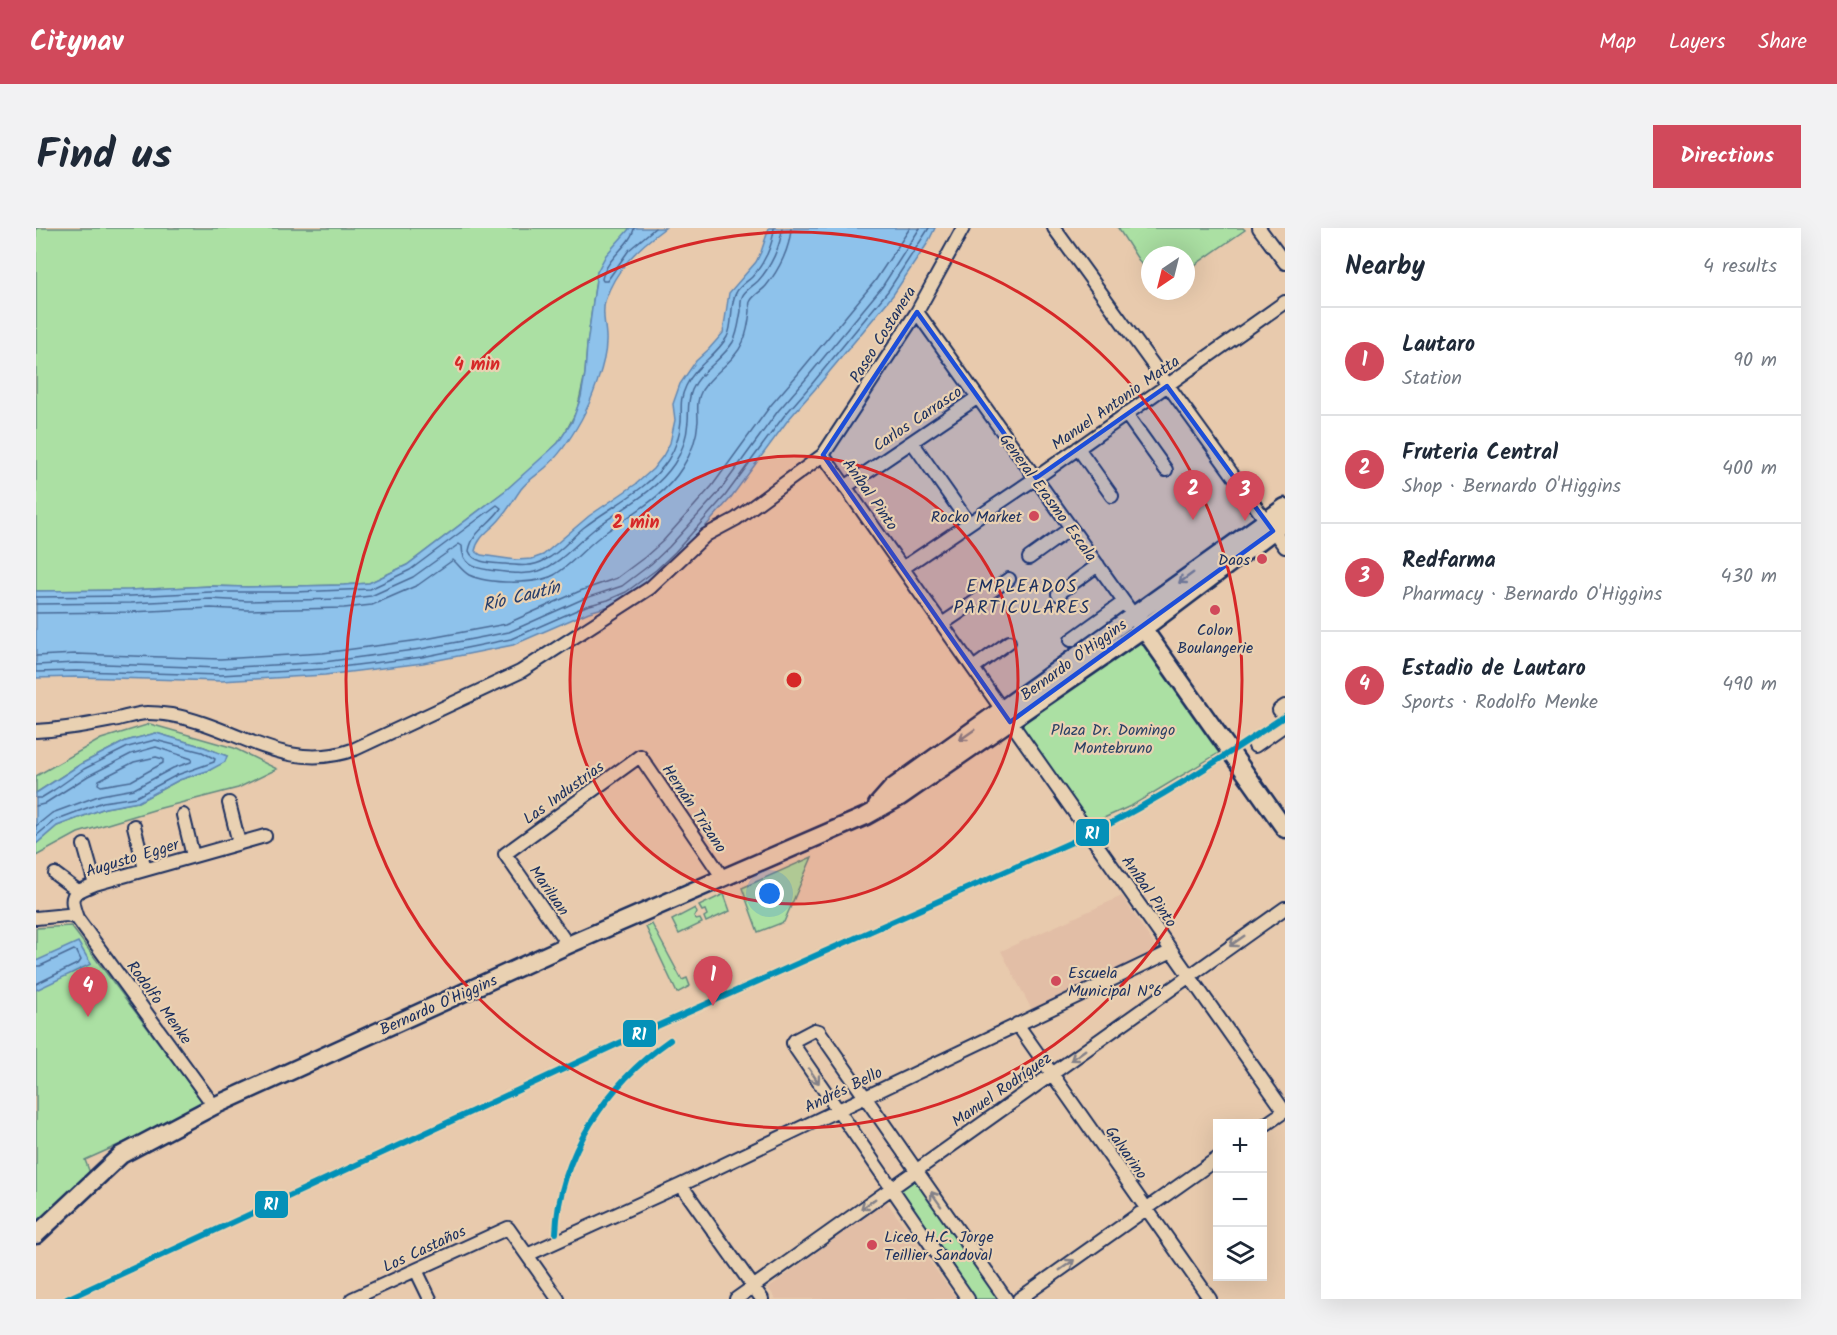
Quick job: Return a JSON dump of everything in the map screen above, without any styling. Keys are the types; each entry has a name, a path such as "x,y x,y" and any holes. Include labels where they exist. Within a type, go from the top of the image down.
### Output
{"main road":[{"name":"Bernardo O'Higgins","path":"36,1235 121,1155 214,1106 568,945 866,816 900,797 1134,616 1275,524 1285,507"},
{"name":"General Erasmo Escala","path":"1134,616 1285,829"}],"street":[{"name":"Paseo Costanera","path":"36,731 64,729 148,713 177,716 199,722 294,756 316,757 346,752 520,672 650,588 706,535 736,519 823,454 918,312 963,228"},
{"path":"1054,228 1167,386 1275,524 1285,547"},
{"path":"1259,228 1285,264"},
{"name":"Manuel Antonio Matta","path":"903,568 1285,302"},
{"name":"General Erasmo Escala","path":"918,312 1134,616"},
{"name":"Carlos Carrasco","path":"845,487 978,397"},
{"path":"1126,414 1166,470"},
{"path":"912,442 969,523"},
{"path":"1078,448 1112,496"},
{"name":"Aníbal Pinto","path":"823,454 1285,1111"},
{"path":"1029,558 1071,528"},
{"path":"1058,594 1098,566"},
{"path":"942,624 1009,579"},
{"path":"1071,640 1134,616"},
{"path":"973,668 1009,642"},
{"path":"1255,746 1285,725"},
{"name":"Las Industrias","path":"505,854 640,756"},
{"name":"Hernán Trizano","path":"640,756 723,878"},
{"path":"229,802 239,843"},
{"path":"183,815 194,856"},
{"path":"134,826 145,869"},
{"name":"Augusto Egger","path":"77,918 72,903 78,891 145,869 265,836"},
{"path":"84,844 95,884"},
{"name":"Mariluan","path":"505,854 568,945"},
{"path":"55,874 78,891"},
{"name":"Manuel Rodríguez","path":"736,1299 1285,908"},
{"path":"36,918 67,915 77,918"},
{"name":"Rodolfo Menke","path":"77,918 214,1106"},
{"name":"Andrés Bello","path":"527,1255 681,1185 1172,951"},
{"name":"Galvarino","path":"1017,1024 1210,1299"},
{"path":"968,1299 794,1046 795,1040 814,1030 819,1031 1006,1299"},
{"path":"1267,1124 1285,1111"},
{"path":"1019,1299 1213,1162"},
{"path":"681,1185 762,1299"},
{"name":"Los Castaños","path":"352,1299 508,1227 527,1255"},
{"path":"527,1255 558,1299"},
{"path":"416,1270 430,1299"}],"highlighted area":[{"path":"917,312 1036,478 1167,386 1273,531 1010,722 823,455"}],"shaded area":[{"name":"Escuela Municipal N°6","path":"1122,896 1159,952 1032,1010 1001,951"},
{"name":"Liceo H.C. Jorge Teillier Sandoval","path":"886,1201 957,1299 776,1299 768,1288"}],"green space":[{"path":"36,228 630,228 597,272 585,374 577,410 566,431 545,456 506,490 407,565 369,583 344,585 36,591"},
{"path":"1118,228 1243,228 1245,230 1195,265 1195,246 1141,246 1141,264"},
{"name":"Plaza Dr. Domingo Montebruno","path":"1140,641 1219,753 1133,805 1088,825 1022,728 1023,721"},
{"path":"150,724 234,748 277,769 238,788 78,833 36,856 36,844 57,826 105,808 138,802 179,780 210,770 227,756 156,733 126,741 81,764 36,793 36,776 101,739"},
{"path":"812,857 784,922 758,932 742,888"},
{"path":"724,894 730,911 706,922 705,910 702,911 699,906"},
{"path":"695,908 697,913 694,916 702,923 679,934 672,920"},
{"path":"652,924 682,980 687,978 690,986 677,993 646,927"},
{"path":"71,926 206,1106 85,1160 92,1178 36,1231 36,928"},
{"path":"919,1178 1003,1299 975,1299 896,1191"}],"water":[{"name":"Río Cautín","path":"630,228 665,228 629,260 609,289 604,306 605,351 601,371 589,403 577,427 560,452 524,486 503,516 479,541 475,551 481,555 516,560 532,559 543,555 589,516 636,484 653,469 670,443 675,420 673,404 680,384 696,361 723,333 729,293 756,262 769,228 935,228 893,295 788,420 729,500 679,556 629,598 589,612 513,645 423,663 325,675 221,681 36,678 36,591 369,583 407,565 506,490 558,443 572,422 581,397 585,374 597,272 606,255"},
{"path":"156,733 227,756 225,762 210,770 179,780 138,802 105,808 57,826 36,844 36,793 81,764 126,741"},
{"path":"78,942 91,964 36,990 36,961"}],"railway":[{"path":"556,1233 559,1204 566,1176 590,1124 626,1078 670,1040"}],"transit line":[{"name":"R1","path":"67,1299 639,1034 1090,834 1165,793 1285,716"},
{"name":"R1","path":"556,1233 559,1204 566,1176 590,1124 626,1078 670,1040"}],"place":[{"name":"Rocko Market","path":"1034,516"},
{"name":"Fruteria Central","path":"1193,520"},
{"name":"Redfarma","path":"1245,521"},
{"name":"Daos","path":"1262,559"},
{"name":"Colon Boulangerie","path":"1215,610"},
{"name":"Escuela Municipal N°6","path":"1056,981"},
{"name":"Lautaro","path":"713,1006"},
{"name":"Estadio de Lautaro","path":"88,1017"},
{"name":"Liceo H.C. Jorge Teillier Sandoval","path":"872,1245"}],"district":[{"name":"EMPLEADOS PARTICULARES","path":"1022,596"}]}
